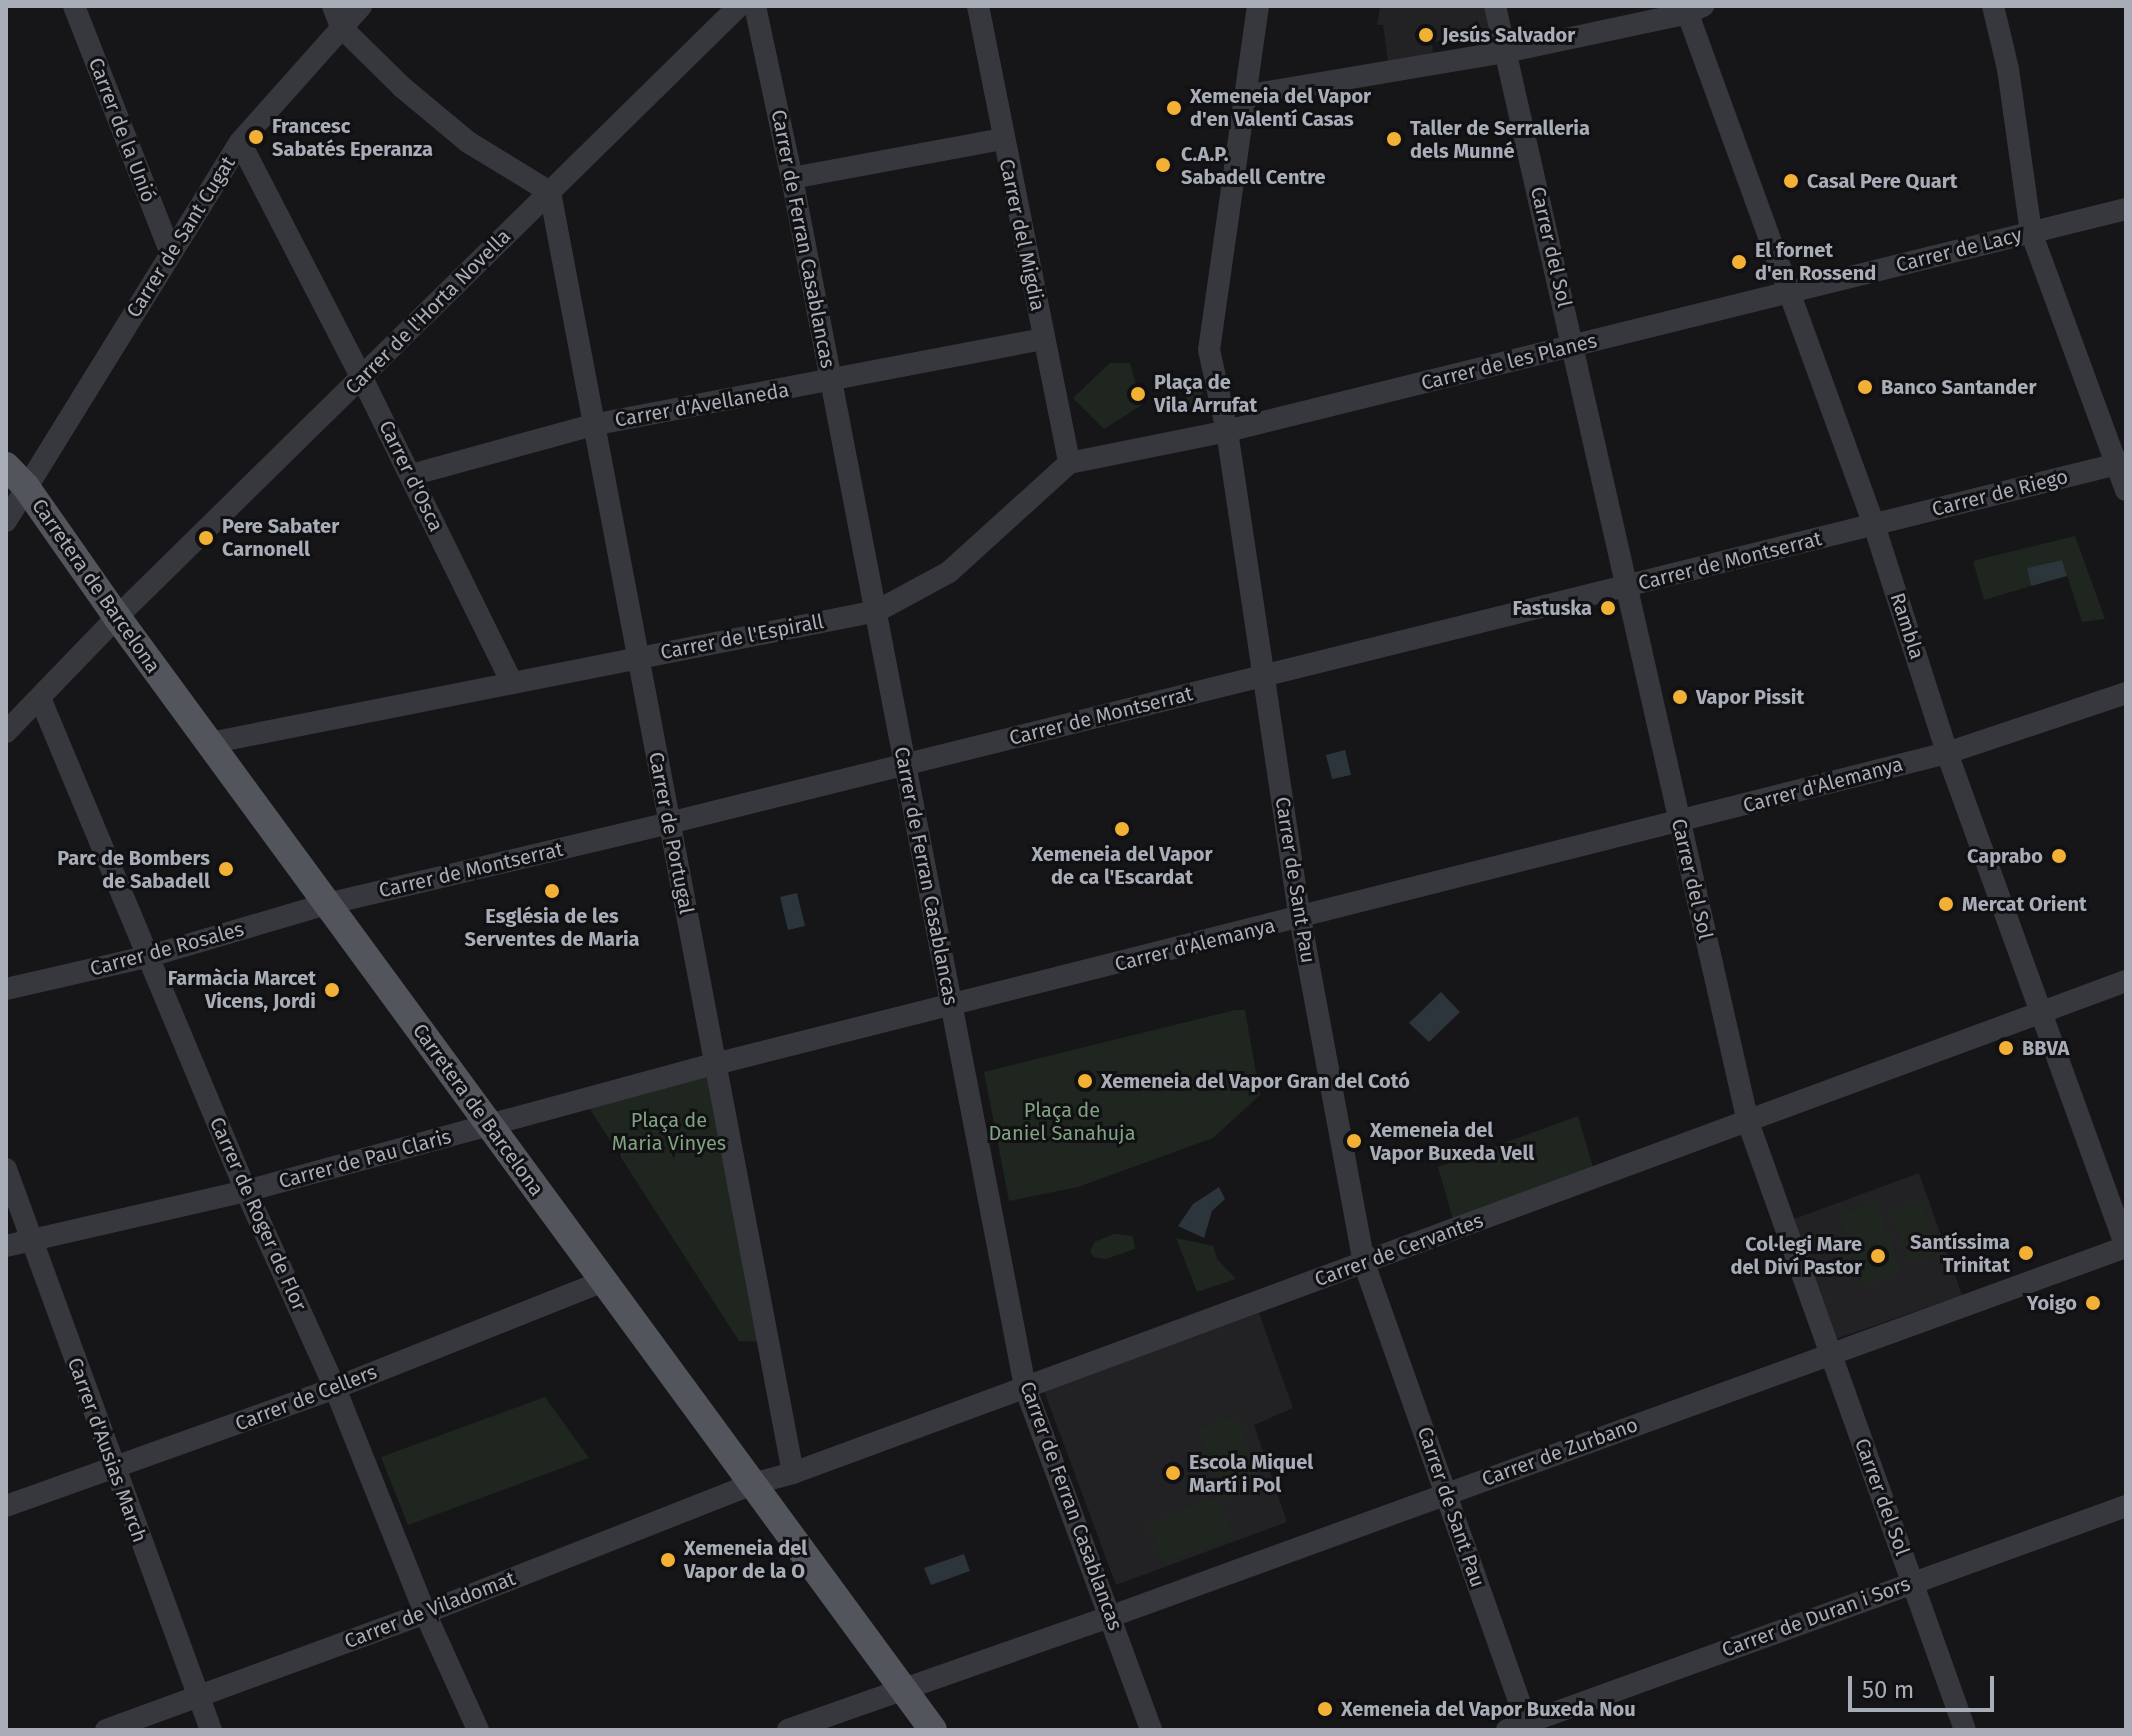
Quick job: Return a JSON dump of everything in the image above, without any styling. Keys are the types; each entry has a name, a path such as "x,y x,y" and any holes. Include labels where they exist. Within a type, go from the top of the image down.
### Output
{"main road":[{"name":"Carretera de Barcelona","path":"6,466 26,487 117,617 933,1730"}],"street":[{"name":"Carrer de la Unió","path":"74,6 171,253"},
{"path":"333,6 341,27 402,87 468,142 550,192"},
{"name":"Carrer de Sant Cugat","path":"6,521 240,142 361,6"},
{"name":"Carrer de l'Horta Novella","path":"6,732 117,617 739,6"},
{"name":"Carrer de Ferran Casablancas","path":"755,6 877,611 1025,1387 1112,1616 1151,1730"},
{"name":"Carrer del Migdia","path":"978,6 1002,139 1069,463"},
{"name":"Carrer de Sant Pau","path":"1258,6 1209,350 1227,431 1300,918 1364,1263 1446,1493 1521,1728"},
{"name":"Carrer del Sol","path":"1495,6 1748,1122 1965,1730"},
{"path":"1993,6 2008,69 2031,232 2121,463 2126,490"},
{"path":"1244,96 1505,52 1692,8"},
{"name":"Rambla","path":"1692,8 1874,525 1947,753 2044,1013 2126,1247"},
{"path":"792,178 1002,139"},
{"name":"Carrer d'Osca","path":"240,142 411,475 512,683"},
{"name":"Carrer de Portugal","path":"550,192 793,1473"},
{"name":"Carrer de Lacy","path":"1792,293 2126,209"},
{"name":"Carrer de les Planes","path":"1227,431 1792,293"},
{"name":"Carrer d'Avellaneda","path":"411,475 592,425 1044,339"},
{"path":"1069,463 1227,431"},
{"name":"Carrer de l'Espirall","path":"210,743 877,611 949,572 1069,463"},
{"name":"Carrer de Riego","path":"1874,525 2121,463"},
{"name":"Carrer de Montserrat","path":"327,904 669,823 1874,525"},
{"name":"Carrer d'Alemanya","path":"490,1125 715,1064 1947,753 2126,693"},
{"name":"Carrer de Roger de Flor","path":"40,698 246,1191 335,1388 425,1613 478,1730"},
{"name":"Carrer de Rosales","path":"6,989 150,956 327,904"},
{"name":"Carrer de Cervantes","path":"752,1484 793,1473 2126,981"},
{"name":"Carrer de Pau Claris","path":"6,1246 246,1191 490,1125"},
{"name":"Carrer d'Ausias March","path":"6,1169 211,1730"},
{"name":"Carrer de Zurbano","path":"788,1730 1112,1616 2126,1247"},
{"name":"Carrer de Cellers","path":"6,1506 335,1388 604,1281"},
{"name":"Carrer de Viladomat","path":"106,1730 425,1613 752,1484"},
{"name":"Carrer de Duran i Sors","path":"1521,1728 2126,1506"}],"shaded area":[{"name":"Jesús Salvador","path":"1380,6 1484,6 1489,30 1432,43 1433,54 1388,61 1383,25 1377,25"},
{"path":"2062,560 2067,576 2031,586 2027,568"},
{"path":"1345,750 1351,775 1332,779 1326,755"},
{"path":"797,893 805,926 788,930 780,897"},
{"path":"1441,992 1460,1012 1429,1042 1409,1023"},
{"name":"Col·legi Mare del Diví Pastor","path":"1919,1173 1962,1295 1836,1339 1794,1219"},
{"path":"1219,1187 1225,1199 1212,1211 1204,1238 1178,1226 1193,1204"},
{"name":"Escola Miquel Martí i Pol","path":"1259,1313 1293,1408 1254,1425 1287,1522 1116,1585 1044,1391"},
{"path":"964,1554 970,1571 931,1585 924,1568"}],"green space":[{"path":"1110,363 1130,363 1142,405 1104,429 1073,398"},
{"path":"1201,384 1205,408 1166,415"},
{"path":"2075,536 2105,619 2082,622 2062,560 2027,568 2031,586 1984,600 1973,561"},
{"name":"Plaça de Daniel Sanahuja","path":"1245,1010 1260,1095 1213,1138 1078,1187 1009,1201 984,1072"},
{"name":"Plaça de Maria Vinyes","path":"711,1065 768,1342 739,1341 584,1100"},
{"path":"1578,1116 1595,1174 1454,1223 1438,1167"},
{"path":"1921,1200 1940,1252 1908,1263 1890,1211"},
{"path":"1877,1201 1902,1272 1863,1286 1838,1215"},
{"path":"1114,1234 1133,1236 1135,1249 1106,1259 1094,1257 1090,1252 1094,1242"},
{"path":"1176,1238 1213,1246 1217,1259 1236,1279 1197,1292"},
{"path":"545,1397 589,1458 408,1525 381,1457"},
{"path":"1237,1416 1262,1486 1223,1500 1198,1430"},
{"path":"1218,1496 1234,1537 1163,1564 1147,1523"}],"place":[{"name":"Jesús Salvador","path":"1426,35"},
{"name":"Xemeneia del Vapor d'en Valentí Casas","path":"1174,108"},
{"name":"Francesc Sabatés Eperanza","path":"256,137"},
{"name":"Taller de Serralleria dels Munné","path":"1394,139"},
{"name":"C.A.P. Sabadell Centre","path":"1163,165"},
{"name":"Casal Pere Quart","path":"1791,181"},
{"name":"El fornet d'en Rossend","path":"1739,262"},
{"name":"Banco Santander","path":"1865,387"},
{"name":"Plaça de Vila Arrufat","path":"1138,394"},
{"name":"Pere Sabater Carnonell","path":"206,538"},
{"name":"Fastuska","path":"1608,608"},
{"name":"Vapor Pissit","path":"1680,697"},
{"name":"Xemeneia del Vapor de ca l'Escardat","path":"1122,829"},
{"name":"Caprabo","path":"2059,856"},
{"name":"Parc de Bombers de Sabadell","path":"226,869"},
{"name":"Església de les Serventes de Maria","path":"552,891"},
{"name":"Mercat Orient","path":"1946,904"},
{"name":"Farmàcia Marcet Vicens, Jordi","path":"332,990"},
{"name":"BBVA","path":"2006,1048"},
{"name":"Xemeneia del Vapor Gran del Cotó","path":"1085,1081"},
{"name":"Xemeneia del Vapor Buxeda Vell","path":"1354,1141"},
{"name":"Santíssima Trinitat","path":"2026,1253"},
{"name":"Col·legi Mare del Diví Pastor","path":"1878,1256"},
{"name":"Yoigo","path":"2093,1303"},
{"name":"Escola Miquel Martí i Pol","path":"1173,1473"},
{"name":"Xemeneia del Vapor de la O","path":"668,1560"},
{"name":"Xemeneia del Vapor Buxeda Nou","path":"1325,1709"}]}
